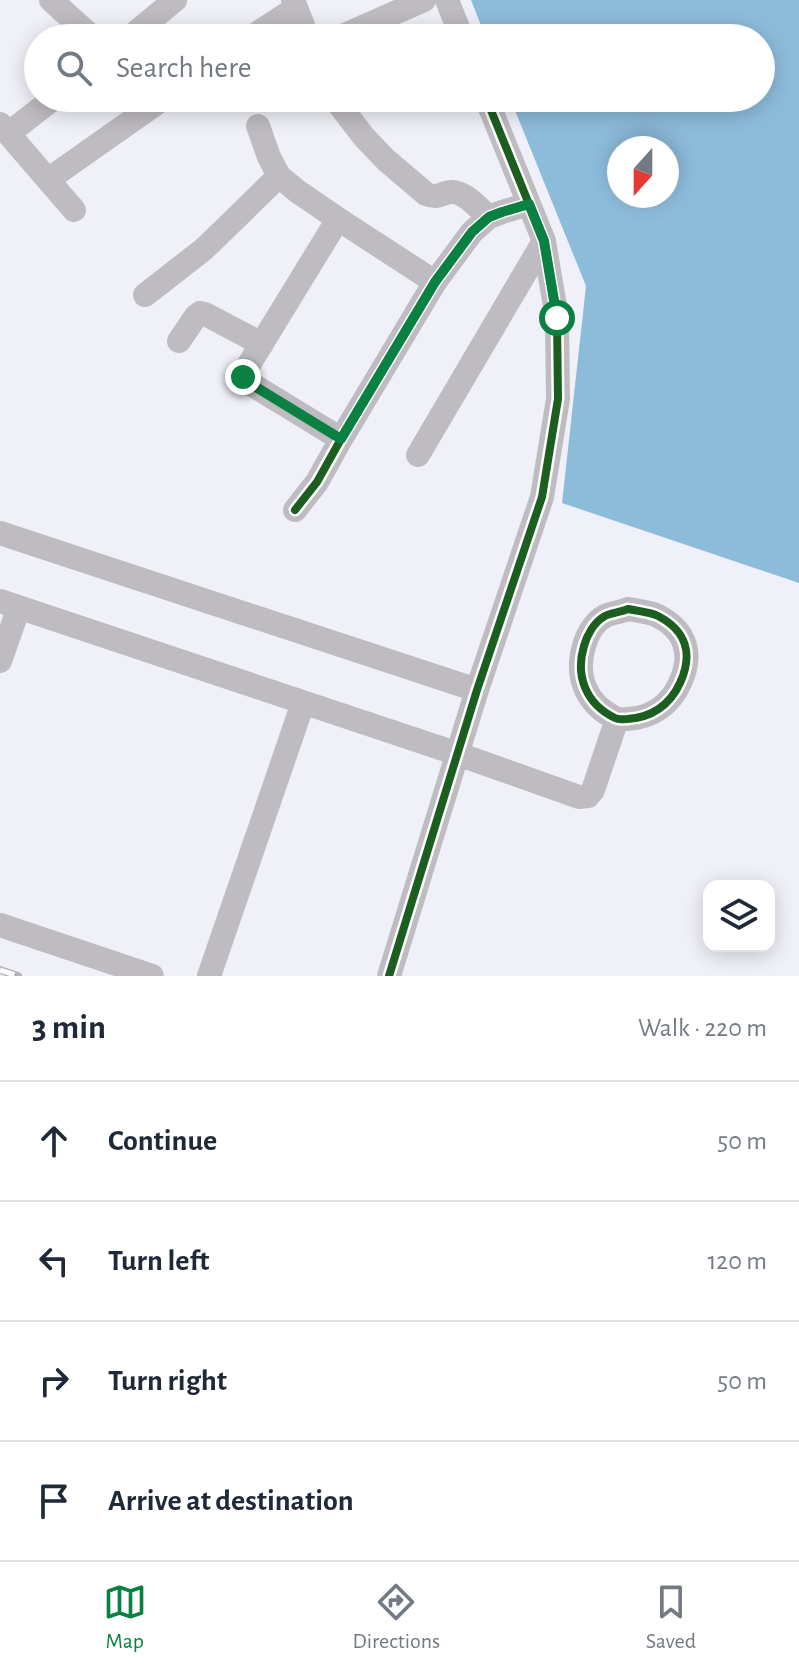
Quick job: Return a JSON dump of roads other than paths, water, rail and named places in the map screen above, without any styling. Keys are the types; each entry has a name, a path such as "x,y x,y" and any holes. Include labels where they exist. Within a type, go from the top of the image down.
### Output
{"street":[{"path":"51,0 78,24"},
{"path":"146,24 175,0"},
{"path":"370,24 424,0"},
{"path":"447,0 456,24"},
{"path":"269,24 295,4 303,24"},
{"path":"31,112 4,128 74,210"},
{"path":"49,179 144,112"},
{"path":"345,112 371,144 426,194 461,194 489,217"},
{"path":"389,976 477,690 542,497 558,399 557,318 544,241 492,112"},
{"path":"258,126 279,176 338,219 435,282"},
{"path":"145,295 204,249 279,176"},
{"path":"295,510 328,464 435,282 472,232 489,217 529,204"},
{"path":"338,219 243,377 341,439"},
{"path":"418,455 544,241"},
{"path":"179,341 200,313 262,344"},
{"path":"0,533 477,690"},
{"path":"0,661 10,604 579,797 588,796 593,790 617,719"},
{"path":"628,609 656,615 675,628 686,645 687,666 678,687 664,706 642,718 617,719 594,702 581,681 581,657 588,634 602,617 628,609"},
{"path":"209,976 303,703"},
{"path":"0,925 152,976"}],"water":[{"path":"471,0 799,0 799,583 562,503 586,286 516,112 775,112 775,24 480,24"}],"railway":[{"path":"0,970 18,976"}]}
